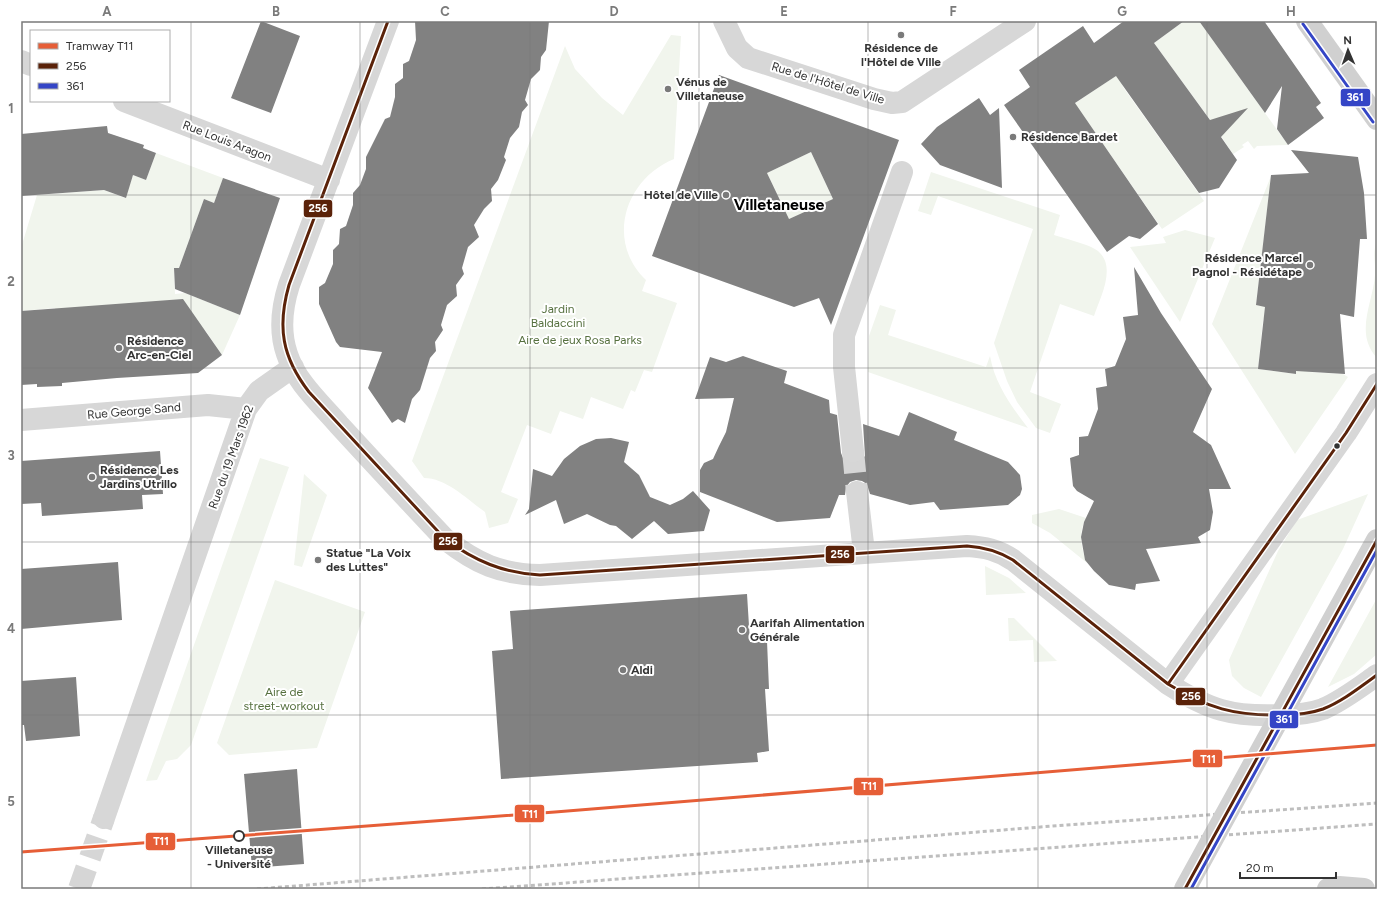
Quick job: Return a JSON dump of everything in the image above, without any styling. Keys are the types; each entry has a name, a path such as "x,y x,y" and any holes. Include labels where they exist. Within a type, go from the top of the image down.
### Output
{"street":[{"path":"388,21 285,298 282,326 287,353 293,367 313,396 445,539 468,555 499,570 517,575 540,575 967,546 997,550 1013,560 1168,684 1194,701 1232,714 1250,716 1296,715 1325,708 1361,687 1377,675"},
{"name":"Rue de l'Hôtel de Ville","path":"724,21 737,48 748,58 881,101 896,103 902,102 1026,21"},
{"path":"1307,21 1377,119"},
{"name":"Rue Louis Aragon","path":"127,102 329,180"},
{"path":"852,451 844,367 844,335 902,172"},
{"name":"Rue du 19 Mars 1962","path":"104,818 246,409 259,391 293,367"},
{"path":"1168,684 1346,433 1377,384"},
{"name":"Rue George Sand","path":"21,420 208,405 246,409"},
{"path":"857,492 864,552"},
{"path":"1185,889 1377,540"},
{"path":"1328,889 1339,887 1364,889"}],"green space":[{"path":"1184,21 1199,21 1288,145 1257,146 1254,149 1248,141 1242,145 1244,147 1233,154 1219,133 1230,128 1227,117 1224,116 1211,121 1154,43"},
{"name":"Jardin Baldaccini","path":"671,35 681,36 674,159 657,168 643,181 633,196 626,212 624,230 626,247 633,264 646,280 642,291 677,303 652,372 644,370 635,392 631,390 623,409 591,397 583,419 560,411 551,434 527,425 501,492 518,499 508,523 489,528 485,512 448,485 440,481 424,478 412,461 565,46 575,69 602,98 623,115"},
{"path":"1120,73 1123,87 1204,201 1162,229 1083,115 1071,106"},
{"path":"811,152 833,199 789,219 767,173"},
{"path":"156,153 223,178 214,203 204,199 179,268 174,268 175,294 185,293 240,315 222,355 205,330 190,339 56,316 55,308 21,311 21,248 37,195 104,190 125,198 133,175 146,180"},
{"path":"931,172 1060,215 1054,235 1094,248 1104,258 1107,274 1103,292 1094,316 1060,304 1030,392 1061,404 1050,433 1036,428 1017,402 1007,381 994,343 1033,229 938,196 931,215 918,211"},
{"path":"1271,176 1256,305 1269,307 1263,320 1258,369 1296,374 1296,366 1309,367 1309,372 1343,374 1348,377 1295,454 1212,324"},
{"path":"1185,230 1215,238 1180,322 1130,247 1166,243 1163,237"},
{"path":"1377,241 1377,358 1370,348 1366,328 1374,286 1374,254"},
{"path":"880,305 896,310 888,335 986,367 990,356 992,366 1004,394 1028,428 868,372 869,336"},
{"path":"260,458 289,467 191,745 177,759 166,761 157,780 146,781"},
{"path":"304,474 327,495 302,567 294,565"},
{"path":"1368,494 1343,549 1261,697 1244,688 1232,676 1229,660 1278,551 1297,520"},
{"path":"1059,509 1086,518 1082,529 1081,540 1087,563 1050,533 1032,523 1032,515"},
{"path":"985,566 1009,578 1026,593 986,595"},
{"name":"Aire de street-workout","path":"275,580 365,612 317,748 229,755 217,743"},
{"path":"1377,598 1377,654 1354,674 1328,687"},
{"path":"1008,618 1014,618 1057,661 1034,662 1033,640 1009,641"}],"building":[{"path":"261,21 300,36 271,113 231,98"},
{"path":"415,21 549,21 546,50 541,57 540,70 531,79 525,100 528,105 522,112 519,127 510,138 504,157 506,160 498,180 491,189 492,201 484,209 474,225 479,237 468,247 462,268 464,274 456,285 457,296 447,305 441,325 443,330 435,342 436,351 430,358 420,390 412,399 405,423 398,419 392,423 368,388 382,352 340,347 336,342 319,304 319,287 325,283 333,264 333,250 339,244 340,229 346,226 353,205 353,193 360,185 366,169 366,157 385,119 390,117 395,97 395,84 403,78 403,64 409,61 416,40"},
{"name":"Résidence Bardet","path":"1124,21 1184,21 1154,43 1210,120 1248,108 1221,137 1237,160 1219,188 1199,193 1116,76 1075,103 1158,224 1140,239 1129,236 1107,252 1004,105 1030,87 1019,70 1083,26 1094,43"},
{"path":"1199,21 1264,21 1321,103 1316,107 1324,118 1288,145 1277,129 1282,86 1265,113"},
{"name":"Hôtel de Ville","path":"719,75 899,140 831,325 819,298 794,307 652,256","holes":["811,152 833,199 789,219 767,173"]},
{"path":"979,98 990,115 999,108 1002,188 940,165 921,144 937,127"},
{"path":"107,126 108,133 144,145 143,148 156,153 146,180 133,175 126,198 104,190 21,196 21,134"},
{"name":"Résidence Marcel Pagnol - Résidétape","path":"1291,150 1358,157 1364,193 1367,239 1360,239 1354,317 1340,314 1345,374 1296,371 1296,374 1258,369 1265,307 1256,305 1271,175 1309,173"},
{"name":"Résidence Arc-en-Ciel","path":"223,178 280,198 240,315 175,289 174,268 179,268 204,199 214,203"},
{"path":"1134,267 1161,313 1212,389 1193,432 1211,445 1231,489 1209,489 1213,512 1210,530 1198,537 1201,543 1146,549 1160,581 1136,584 1135,590 1109,585 1085,560 1081,537 1084,522 1094,501 1077,491 1073,486 1070,458 1079,455 1079,437 1088,436 1098,409 1096,388 1107,386 1105,369 1115,366 1126,339 1123,317 1138,315"},
{"name":"Résidence Arc-en-Ciel","path":"183,299 222,355 198,373 62,383 62,386 37,387 37,384 21,385 21,311"},
{"path":"743,356 787,371 784,383 829,400 830,413 837,415 841,453 843,458 848,462 854,463 860,461 865,456 863,424 899,436 909,412 957,432 954,440 1008,462 1020,475 1022,489 1020,495 1008,505 940,510 934,502 910,505 870,494 867,484 856,480 850,482 846,487 845,495 839,495 830,518 777,522 700,492 700,470 704,463 713,459 726,432 734,398 695,399 710,357 726,362"},
{"path":"611,438 629,442 624,462 639,475 650,497 670,505 683,499 693,491 710,510 704,531 668,534 654,521 632,539 616,526 610,525 587,514 564,524 556,500 525,515 529,509 533,469 552,476 564,459 580,446 596,439"},
{"name":"Résidence Les Jardins Utrillo","path":"160,451 163,494 142,495 143,509 42,516 41,503 21,504 21,461"},
{"path":"118,562 122,620 21,629 21,569"},
{"name":"Aldi","path":"747,594 750,642 767,641 769,689 765,689 769,751 757,753 758,762 501,779 492,651 513,649 510,611"},
{"path":"76,677 80,736 26,741 24,725 21,725 21,681"},
{"name":"Villetaneuse - Université","path":"297,769 304,864 252,868 244,774"}],"tunnel":[{"path":"853,451 857,492"},
{"path":"79,889 104,818"}],"railway":[{"path":"257,889 1066,825 1377,803"},
{"path":"482,889 1377,824"}],"tram line":[{"name":"T11","path":"21,852 555,812 1377,745"}],"transit line":[{"name":"256","path":"388,21 289,285 283,315 284,341 293,366 309,392 445,539 456,547 478,560 502,569 540,575 967,546 979,547 991,550 1013,560 1168,684 1209,705 1249,714 1302,714 1323,709 1337,702 1351,694 1377,675"},
{"name":"361","path":"1303,24 1373,122"},
{"name":"256","path":"1168,684 1346,433 1377,384"},
{"name":"256","path":"1185,889 1377,540"},
{"name":"361","path":"1191,889 1377,550"}],"place":[{"name":"Résidence de l'Hôtel de Ville","path":"901,35"},
{"name":"Vénus de Villetaneuse","path":"668,89"},
{"name":"Résidence Bardet","path":"1013,137"},
{"name":"Hôtel de Ville","path":"726,195"},
{"name":"Résidence Marcel Pagnol - Résidétape","path":"1310,265"},
{"name":"Résidence Arc-en-Ciel","path":"119,348"},
{"name":"Résidence Les Jardins Utrillo","path":"92,477"},
{"name":"Statue \"La Voix des Luttes\"","path":"318,560"},
{"name":"Aarifah Alimentation Générale","path":"742,630"},
{"name":"Aldi","path":"623,670"},
{"name":"Villetaneuse - Université","path":"239,836"}],"district":[{"name":"Villetaneuse","path":"779,204"}],"park label":[{"name":"Aire de jeux Rosa Parks","path":"580,340"}]}
